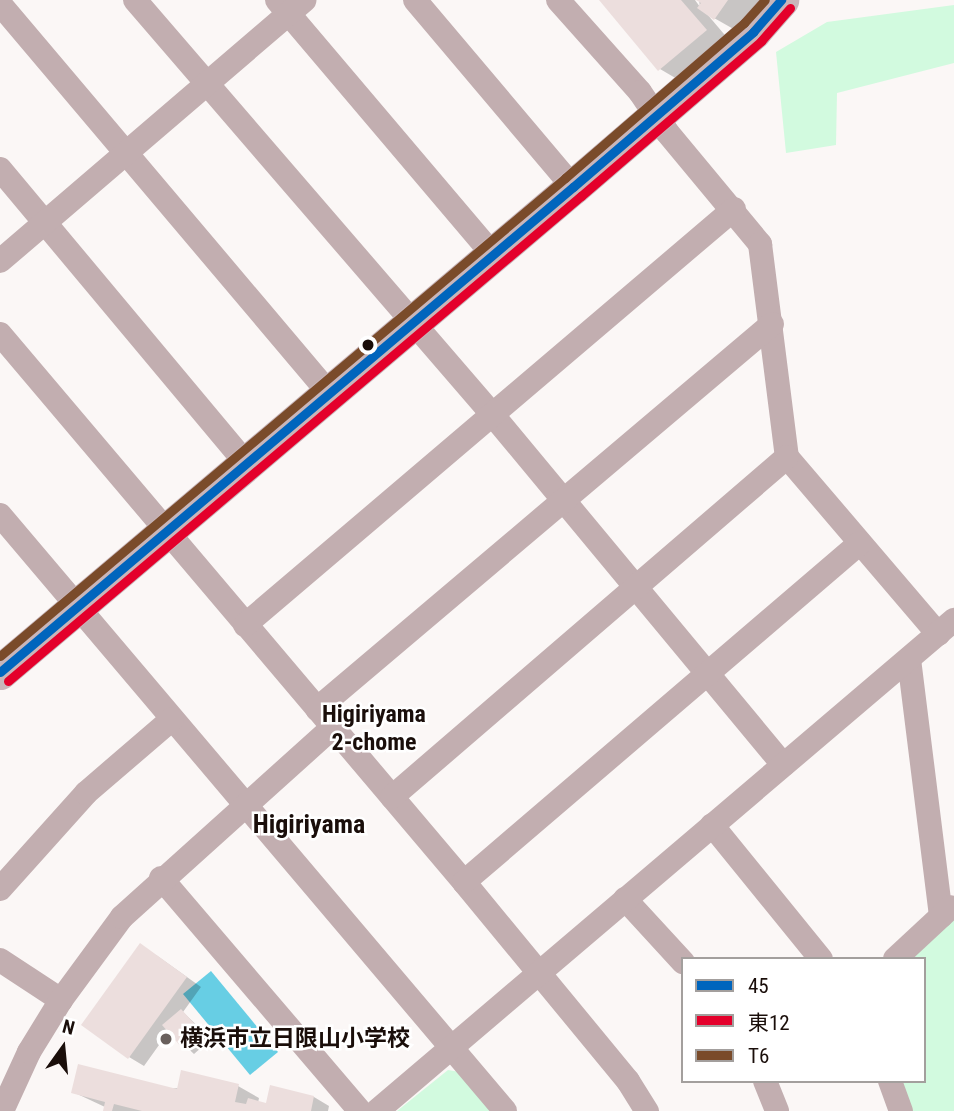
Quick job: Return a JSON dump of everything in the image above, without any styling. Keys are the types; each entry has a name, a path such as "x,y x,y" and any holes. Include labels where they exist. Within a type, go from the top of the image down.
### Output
{"street":[{"path":"135,0 565,500 783,765"},
{"path":"415,0 573,187"},
{"path":"377,1111 946,627 860,543 788,457 761,244 559,0"},
{"path":"0,672 493,256 655,113 753,32 781,0"},
{"path":"0,4 329,393"},
{"path":"0,261 290,4 493,256"},
{"path":"0,169 247,464"},
{"path":"245,625 734,209"},
{"path":"2,1111 29,1052 61,1000 122,917 161,878 246,804 325,719 565,500 772,324"},
{"path":"0,334 539,972 628,1081 647,1111"},
{"path":"392,797 788,457"},
{"path":"0,514 505,1111"},
{"path":"464,882 706,672 860,543"},
{"path":"897,957 947,910 909,659"},
{"path":"0,889 86,793 172,719"},
{"path":"712,825 819,957"},
{"path":"161,878 360,1111"},
{"path":"625,898 681,960"},
{"path":"0,960 61,1000"},
{"path":"766,1083 777,1111"},
{"path":"891,1083 901,1111"}],"green space":[{"path":"954,5 954,63 837,93 836,145 786,153 776,52 827,22"},
{"path":"954,919 954,1111 912,1111 903,1083 926,1083 926,957 913,957"},
{"path":"448,1070 460,1072 493,1111 397,1111"}],"water":[{"path":"211,971 278,1052 250,1075 183,994"}],"building":[{"path":"599,0 681,0 707,30 658,71"},
{"path":"696,0 728,0 714,20 697,8 701,3"},
{"path":"140,943 187,977 128,1059 81,1025"},
{"path":"181,1009 202,1032 183,1049 162,1025"},
{"path":"78,1064 177,1089 181,1070 239,1084 235,1102 246,1104 248,1098 266,1103 270,1085 314,1096 311,1111 142,1111 114,1104 112,1111 103,1111 105,1102 71,1093"}],"transit line":[{"name":"T6","path":"0,656 565,178 744,23 765,0"},
{"name":"45","path":"0,672 573,187 753,32 781,0"},
{"name":"東12","path":"8,681 581,196 761,41 790,8"}],"place":[{"name":"横浜市立日限山小学校","path":"166,1039"}],"district":[{"name":"Higiriyama 2-chome","path":"374,729"},
{"name":"Higiriyama","path":"309,825"}]}
